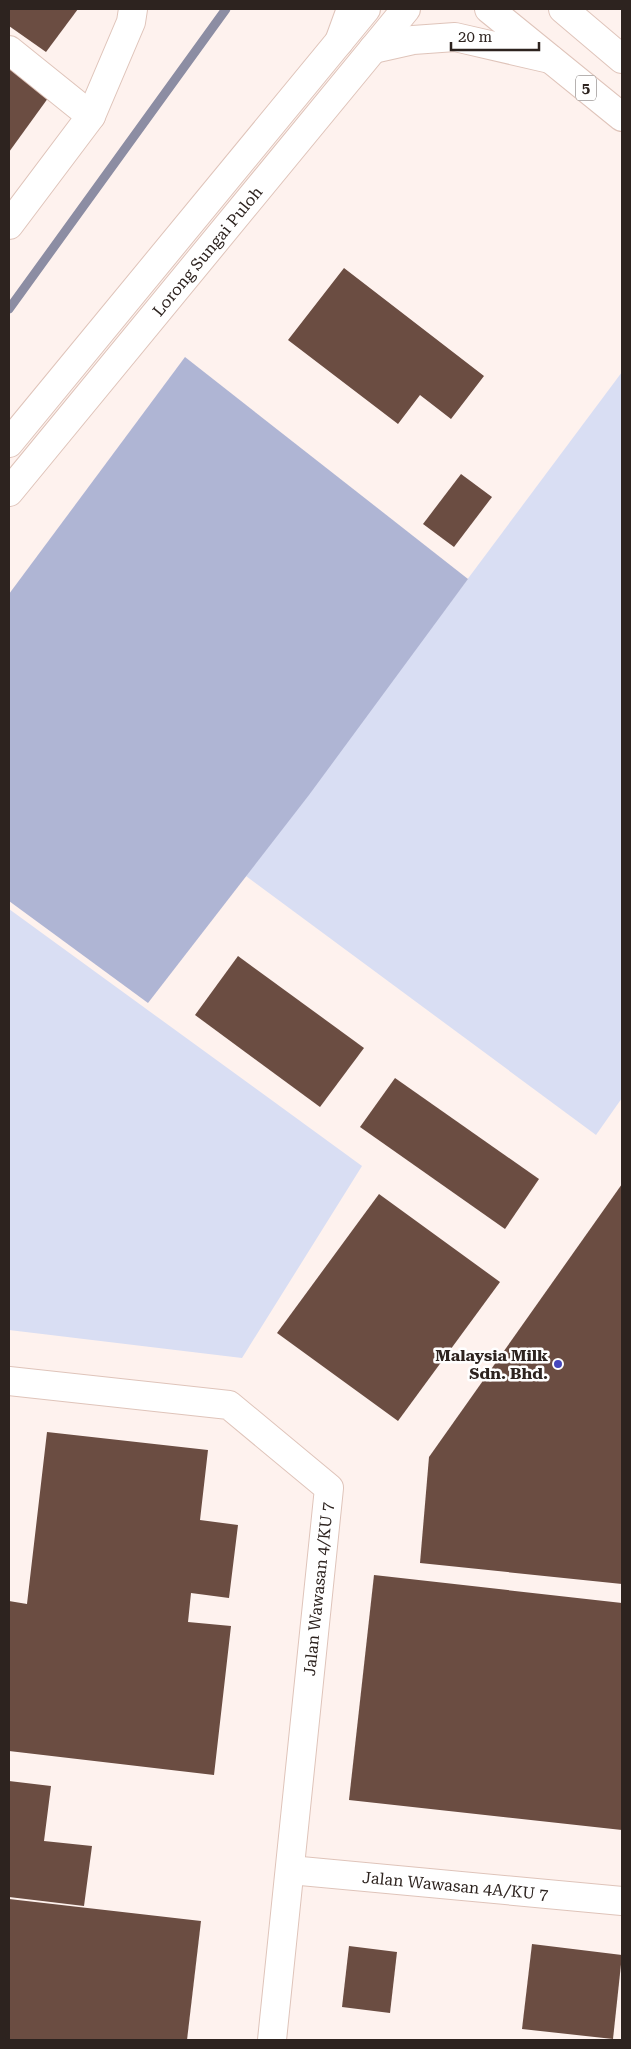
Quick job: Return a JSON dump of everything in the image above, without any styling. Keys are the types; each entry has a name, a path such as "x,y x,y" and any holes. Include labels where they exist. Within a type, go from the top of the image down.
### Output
{"main road":[{"path":"9,225 91,116 131,22 132,9"},
{"path":"339,42 350,9"},
{"name":"Lorong Sungai Puloh","path":"9,443 366,9"},
{"name":"Lorong Sungai Puloh","path":"9,492 406,9"},
{"name":"5","path":"489,9 622,118"},
{"path":"563,9 622,59"},
{"path":"373,49 412,40 455,37 550,58"},
{"path":"9,50 91,116"},
{"name":"Jalan Wawasan 4/KU 7","path":"9,1381 230,1404 329,1488 272,2040"},
{"name":"Jalan Wawasan 4A/KU 7","path":"290,1870 622,1901"}],"shaded area":[{"path":"185,357 468,579 309,795 148,1003 9,901 9,594"},
{"path":"622,372 622,1098 596,1135 246,876"},
{"path":"9,909 362,1166 242,1358 9,1330"}],"building":[{"path":"9,9 78,9 46,52 9,26"},
{"path":"9,64 51,94 9,152"},
{"path":"344,268 484,376 451,419 420,395 398,424 288,340"},
{"path":"461,474 492,497 454,547 423,524"},
{"path":"238,956 364,1048 320,1107 195,1015"},
{"path":"395,1078 539,1179 505,1229 360,1127"},
{"name":"Malaysia Milk Sdn. Bhd.","path":"622,1184 622,1584 420,1563 429,1457"},
{"path":"379,1194 500,1282 398,1421 277,1333"},
{"path":"47,1432 208,1450 200,1520 238,1525 229,1598 191,1593 188,1622 231,1626 214,1775 9,1751 9,1601 27,1604"},
{"path":"374,1575 622,1603 622,1830 349,1800"},
{"path":"9,1781 51,1786 44,1841 92,1846 84,1906 9,1897"},
{"path":"9,1899 201,1921 187,2040 9,2040"},
{"path":"532,1944 622,1955 613,2039 522,2029"},
{"path":"349,1946 397,1952 390,2013 342,2007"}],"waterway":[{"path":"9,309 226,9"}],"place":[{"name":"Malaysia Milk Sdn. Bhd.","path":"558,1364"}]}
